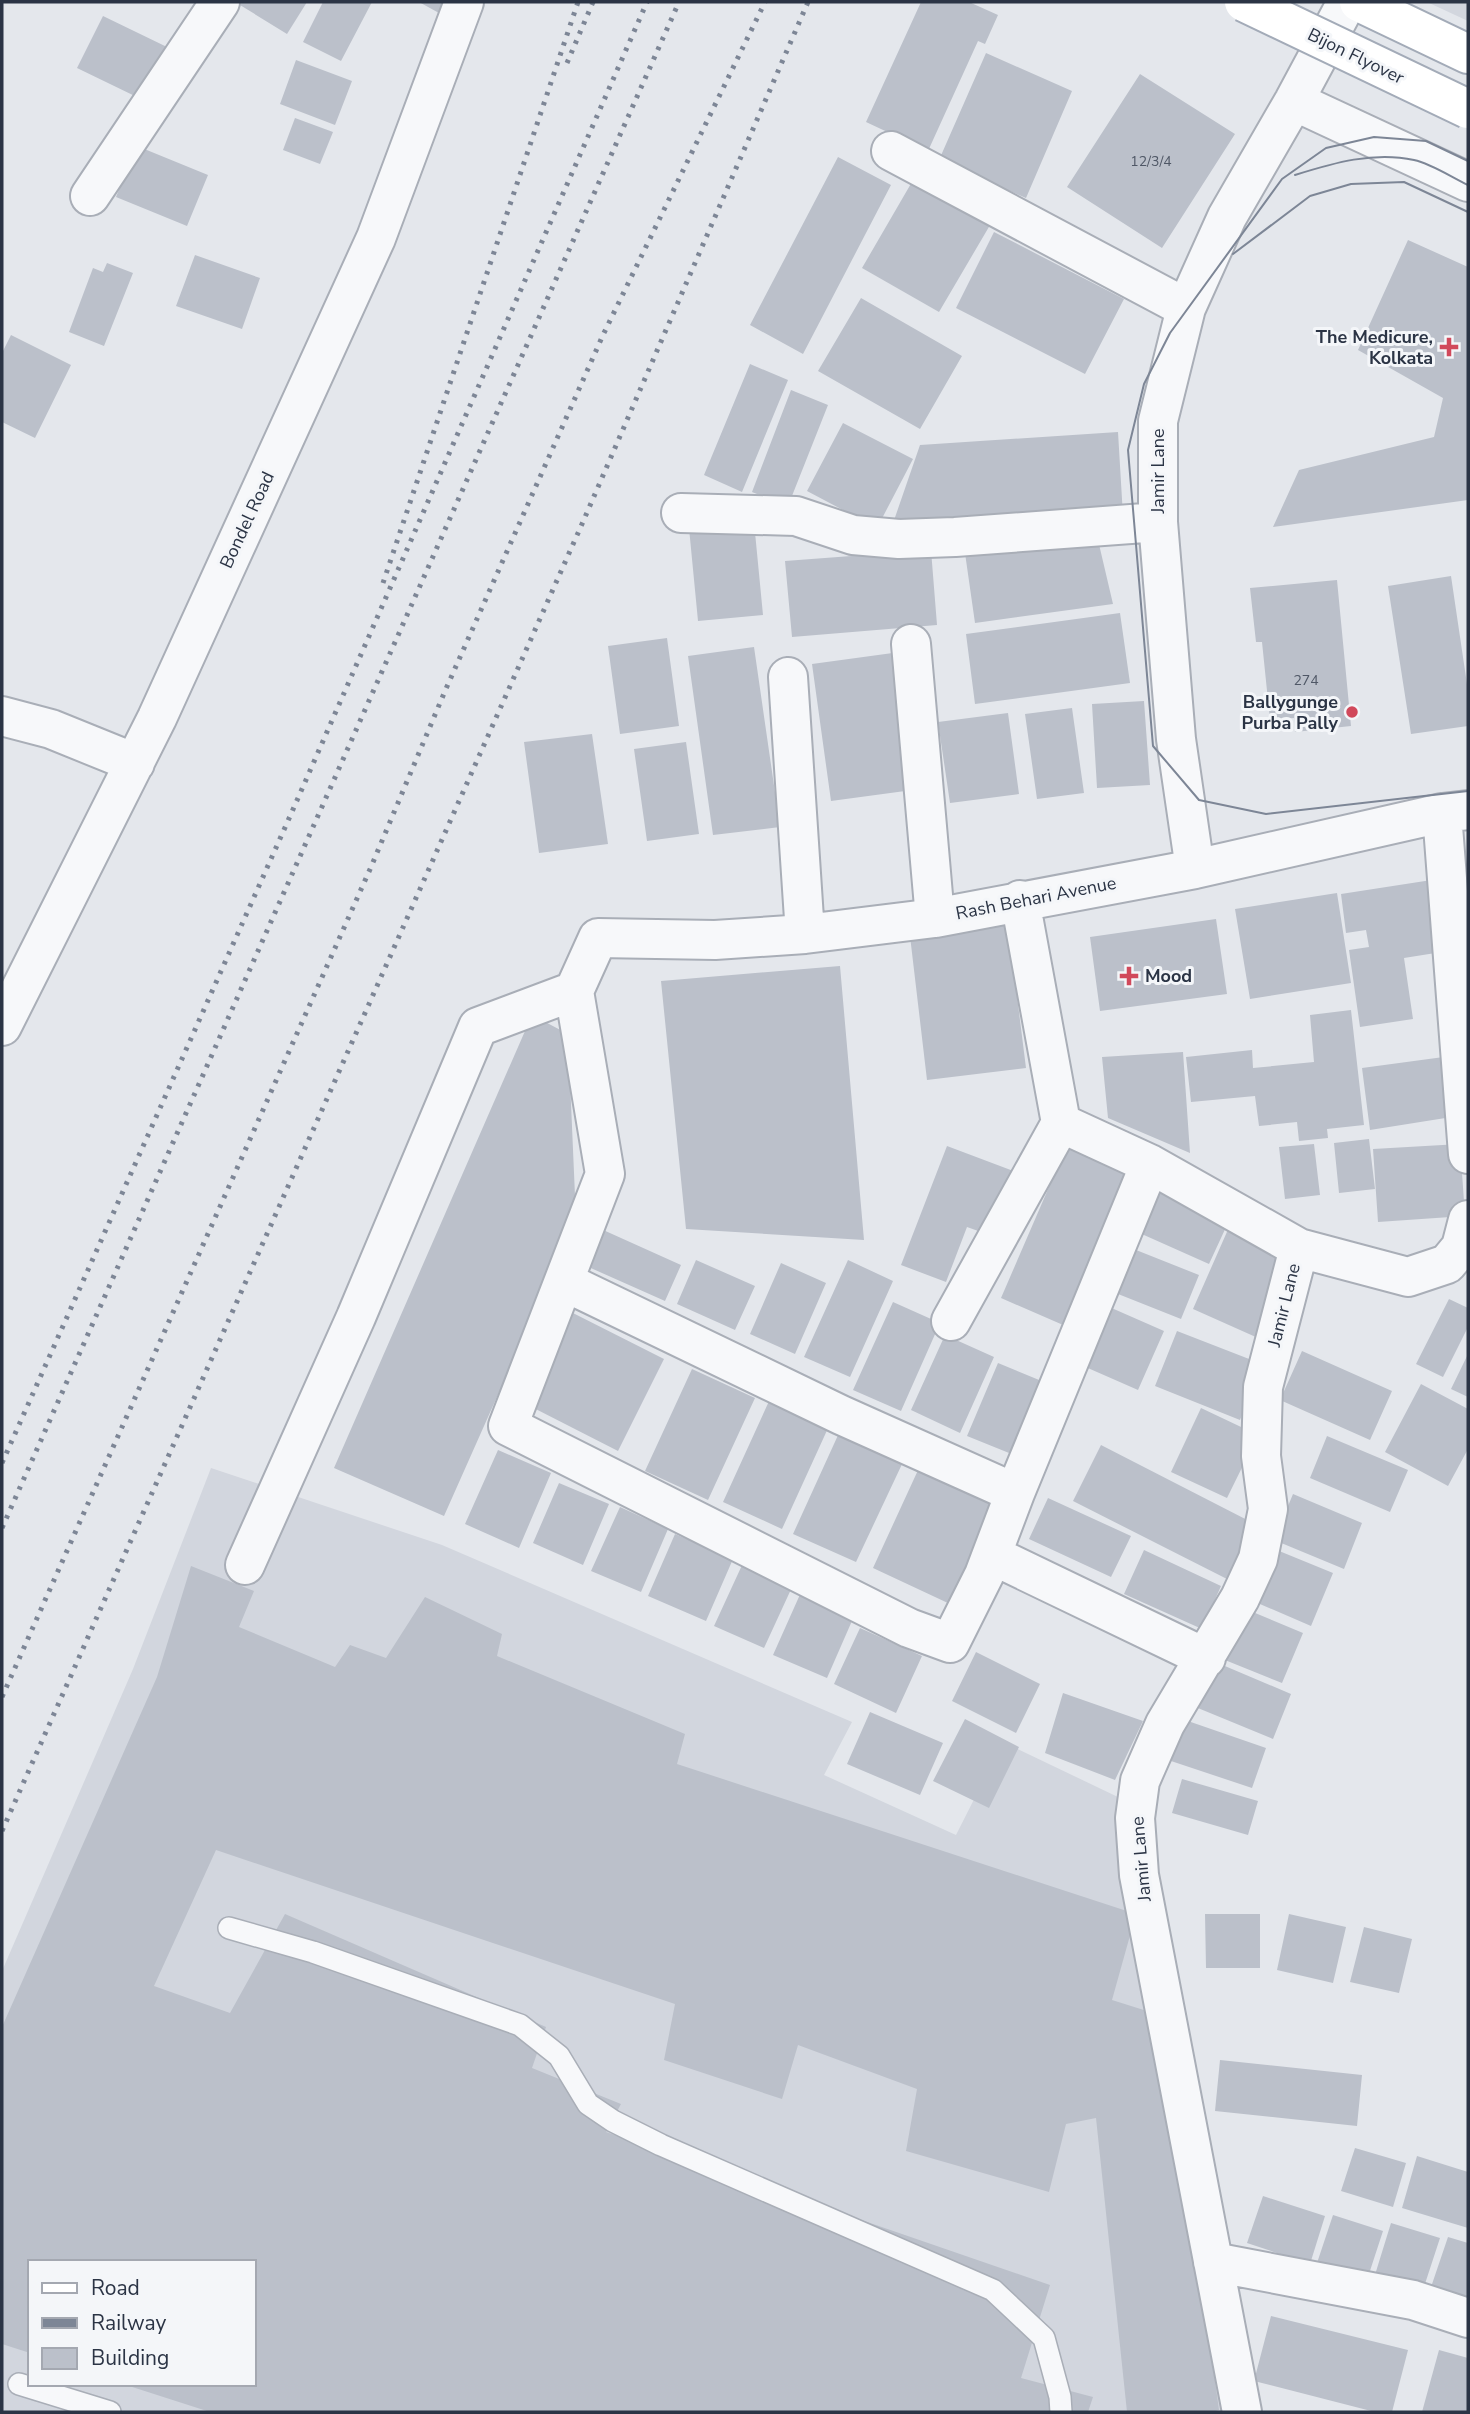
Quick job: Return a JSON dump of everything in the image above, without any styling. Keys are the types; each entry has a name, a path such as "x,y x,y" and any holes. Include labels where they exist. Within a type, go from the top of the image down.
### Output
{"main road":[{"name":"Bijon Flyover","path":"1244,2 1468,109"},
{"path":"1359,2 1468,54"}],"street":[{"path":"90,196 220,2"},
{"name":"Bondel Road","path":"2,1026 158,718 376,238 464,2"},
{"name":"Jamir Lane","path":"1195,869 1176,739 1158,522 1158,421 1186,307 1227,217 1347,2"},
{"path":"1294,101 1468,182"},
{"path":"891,151 1186,307"},
{"path":"681,513 796,516 853,535 899,539 1158,522"},
{"path":"911,644 935,918"},
{"path":"788,677 805,934"},
{"path":"2,716 51,729 135,763"},
{"path":"1455,812 1468,1154"},
{"name":"Rash Behari Avenue","path":"573,991 598,938 715,940 805,934 935,918 1195,869 1455,812"},
{"path":"951,1321 1061,1123 1020,900"},
{"path":"245,1565 356,1317 478,1027 573,991 605,1174 508,1426 887,1617 950,1643 992,1555 1150,1164"},
{"name":"Jamir Lane","path":"1061,1123 1150,1164 1299,1248 1408,1277 1447,1264 1461,1247 1468,1220"},
{"name":"Jamir Lane","path":"1242,2412 1139,1875 1135,1818 1140,1781 1155,1747 1240,1598 1258,1559 1268,1509 1261,1456 1263,1387 1299,1248"},
{"path":"565,1282 841,1415 1015,1493"},
{"path":"992,1555 1206,1658"},
{"path":"1213,2262 1413,2300 1468,2318"}],"lane":[{"path":"229,1928 313,1952 520,2025 559,2056 588,2104 613,2121 993,2290 1044,2338 1060,2397 1061,2412"},
{"path":"19,2384 110,2412"}],"shaded area":[{"path":"1427,2 1468,2 1468,21"},
{"path":"211,1468 442,1545 852,1722 824,1775 956,1835 1003,1742 1120,1798 1232,2412 6,2412 2,2410 2,1971 133,1669"}],"building":[{"path":"242,2 307,2 287,34 240,5"},
{"path":"323,2 372,2 341,61 303,42"},
{"path":"419,2 446,2 439,13"},
{"path":"921,2 969,2 998,15 985,44 978,41 928,151 866,122"},
{"path":"103,16 167,47 141,99 77,68"},
{"path":"986,53 1072,91 1026,198 939,160"},
{"path":"296,60 352,81 335,125 280,104"},
{"path":"1140,74 1235,134 1162,248 1067,187"},
{"path":"295,118 333,132 320,164 283,150"},
{"path":"137,146 208,175 187,226 116,197"},
{"path":"838,157 891,185 803,354 750,325"},
{"path":"916,175 993,220 939,312 862,268"},
{"path":"994,232 1124,299 1085,374 956,308"},
{"path":"1408,240 1468,267 1468,500 1273,527 1299,470 1434,437 1443,398 1358,350"},
{"path":"195,255 260,278 242,329 176,306"},
{"path":"107,263 133,273 104,346 69,332 93,268 103,272"},
{"path":"861,298 962,356 920,429 818,371"},
{"path":"11,335 71,365 35,438 2,422 2,353"},
{"path":"750,364 788,380 742,492 704,475"},
{"path":"791,390 828,405 788,506 752,492"},
{"path":"843,423 913,459 877,528 807,491"},
{"path":"1118,432 1123,516 891,529 920,445"},
{"path":"754,522 763,615 698,621 689,528"},
{"path":"1098,540 1113,604 975,623 964,546"},
{"path":"931,550 937,625 792,637 785,561"},
{"path":"1451,576 1468,691 1468,726 1411,734 1388,586"},
{"path":"1337,580 1351,726 1295,732 1294,718 1270,720 1262,642 1256,642 1250,588"},
{"path":"1120,613 1130,683 975,704 966,634"},
{"path":"667,638 679,726 620,734 608,646"},
{"path":"754,647 780,827 713,835 688,656"},
{"path":"900,652 920,789 831,801 812,664"},
{"path":"1144,701 1150,785 1097,788 1092,704"},
{"path":"1072,708 1084,793 1037,799 1025,714"},
{"path":"1008,713 1019,794 950,803 938,722"},
{"path":"592,734 608,844 539,853 524,742"},
{"path":"686,742 699,834 647,841 634,749"},
{"path":"1438,879 1448,951 1404,958 1413,1019 1360,1027 1349,950 1369,947 1366,930 1346,933 1341,894"},
{"path":"1337,893 1351,983 1250,999 1235,909"},
{"path":"1216,919 1227,994 1100,1011 1090,937"},
{"path":"1008,925 1026,1068 927,1080 910,936"},
{"path":"840,966 864,1240 686,1229 661,981"},
{"path":"1351,1010 1364,1125 1327,1129 1328,1138 1299,1141 1297,1122 1259,1126 1255,1096 1191,1102 1186,1057 1252,1050 1253,1068 1314,1062 1310,1015"},
{"path":"532,1015 568,1034 576,1219 444,1516 334,1468"},
{"path":"1183,1052 1190,1153 1108,1118 1102,1057"},
{"path":"1451,1056 1458,1116 1370,1130 1362,1068"},
{"path":"1369,1139 1375,1189 1339,1193 1334,1143"},
{"path":"1068,1143 1138,1173 1070,1328 1001,1298"},
{"path":"1314,1144 1320,1195 1285,1199 1279,1147"},
{"path":"1460,1144 1465,1216 1378,1222 1373,1149"},
{"path":"947,1146 1019,1173 995,1237 967,1227 946,1282 901,1265"},
{"path":"1159,1178 1233,1212 1209,1264 1135,1231"},
{"path":"1230,1225 1279,1252 1258,1338 1193,1309"},
{"path":"601,1229 681,1265 665,1301 584,1265"},
{"path":"1126,1246 1199,1275 1181,1319 1108,1290"},
{"path":"696,1260 755,1286 735,1330 677,1304"},
{"path":"848,1260 893,1281 850,1377 804,1357"},
{"path":"781,1263 826,1283 795,1354 750,1334"},
{"path":"1449,1299 1468,1308 1468,1327 1443,1377 1416,1364"},
{"path":"893,1302 940,1323 901,1411 853,1390"},
{"path":"1107,1306 1164,1331 1138,1390 1081,1365"},
{"path":"567,1310 664,1359 618,1451 520,1401"},
{"path":"1177,1331 1262,1364 1240,1420 1155,1386"},
{"path":"945,1335 994,1357 960,1433 911,1410"},
{"path":"1302,1351 1392,1391 1370,1440 1280,1400"},
{"path":"1468,1354 1468,1397 1451,1389"},
{"path":"998,1363 1044,1382 1014,1455 967,1436"},
{"path":"692,1369 755,1398 708,1500 645,1471"},
{"path":"1421,1384 1468,1409 1468,1449 1448,1486 1385,1452"},
{"path":"770,1399 829,1426 782,1529 723,1502"},
{"path":"1201,1408 1258,1435 1227,1498 1171,1472"},
{"path":"839,1433 903,1462 856,1562 793,1534"},
{"path":"1327,1436 1408,1470 1390,1512 1310,1478"},
{"path":"1101,1445 1255,1524 1227,1579 1073,1501"},
{"path":"498,1450 551,1473 519,1548 465,1524"},
{"path":"919,1468 996,1504 950,1604 873,1568"},
{"path":"559,1483 609,1504 583,1565 533,1543"},
{"path":"1293,1494 1362,1523 1344,1569 1274,1540"},
{"path":"1048,1498 1131,1536 1111,1577 1029,1539"},
{"path":"620,1507 668,1529 641,1592 591,1571"},
{"path":"675,1534 733,1559 706,1621 648,1596"},
{"path":"1267,1546 1333,1573 1311,1626 1246,1598"},
{"path":"1144,1550 1221,1586 1202,1629 1124,1594"},
{"path":"743,1563 793,1585 764,1648 714,1626"},
{"path":"191,1566 254,1591 239,1627 335,1667 350,1645 386,1658 425,1597 502,1634 497,1656 685,1734 677,1764 1136,1914 1112,2000 1166,2017 1219,2410 1127,2412 1096,2118 1066,2124 1049,2192 906,2151 917,2089 798,2045 782,2099 664,2060 675,2004 216,1850 154,1986 230,2013 285,1914 546,2027 532,2068 621,2104 606,2132 1050,2285 1021,2378 1093,2397 1088,2412 210,2412 129,2386 256,2386 256,2260 28,2260 28,2352 2,2344 2,2027 157,1677"},
{"path":"802,1590 855,1614 827,1678 773,1655"},
{"path":"1236,1605 1303,1633 1282,1683 1215,1656"},
{"path":"860,1628 922,1656 896,1713 834,1684"},
{"path":"976,1652 1040,1684 1016,1733 952,1701"},
{"path":"1206,1658 1291,1694 1273,1739 1193,1706"},
{"path":"1063,1693 1143,1721 1115,1780 1045,1753"},
{"path":"870,1712 943,1743 920,1795 847,1764"},
{"path":"965,1719 1019,1747 989,1808 933,1781"},
{"path":"1185,1720 1266,1748 1252,1788 1171,1761"},
{"path":"1182,1779 1258,1801 1248,1835 1172,1813"},
{"path":"1205,1914 1260,1914 1260,1968 1206,1968"},
{"path":"1289,1914 1346,1927 1333,1983 1277,1970"},
{"path":"1364,1927 1412,1939 1399,1993 1350,1982"},
{"path":"1220,2060 1362,2075 1357,2126 1215,2111"},
{"path":"1355,2148 1406,2163 1393,2207 1341,2191"},
{"path":"1417,2156 1468,2172 1468,2228 1402,2208"},
{"path":"1263,2196 1325,2216 1310,2264 1247,2243"},
{"path":"1333,2215 1383,2231 1367,2280 1317,2263"},
{"path":"1391,2223 1440,2238 1422,2293 1374,2278"},
{"path":"1448,2237 1468,2243 1468,2306 1429,2293"},
{"path":"1271,2316 1408,2350 1392,2412 1375,2412 1254,2381"},
{"path":"1439,2350 1468,2358 1468,2412 1422,2412"}],"tram line":[{"path":"1468,161 1426,141 1374,137 1326,148 1282,179 1170,333 1144,384 1128,450 1153,746 1199,800 1266,814 1468,791"},
{"path":"1295,175 1324,166 1384,157 1428,164 1468,185"},
{"path":"1233,254 1310,196 1351,184 1404,182 1468,212"}],"railway":[{"path":"383,583 578,2"},
{"path":"567,63 593,2"},
{"path":"2,1463 291,814 647,2"},
{"path":"2,1528 679,2"},
{"path":"2,1697 371,867 445,691 603,335 765,2"},
{"path":"2,1831 582,524 808,2"}],"place":[{"name":"The Medicure, Kolkata","path":"1449,347"},
{"name":"Ballygunge Purba Pally","path":"1352,712"},
{"name":"Mood","path":"1129,976"}]}
